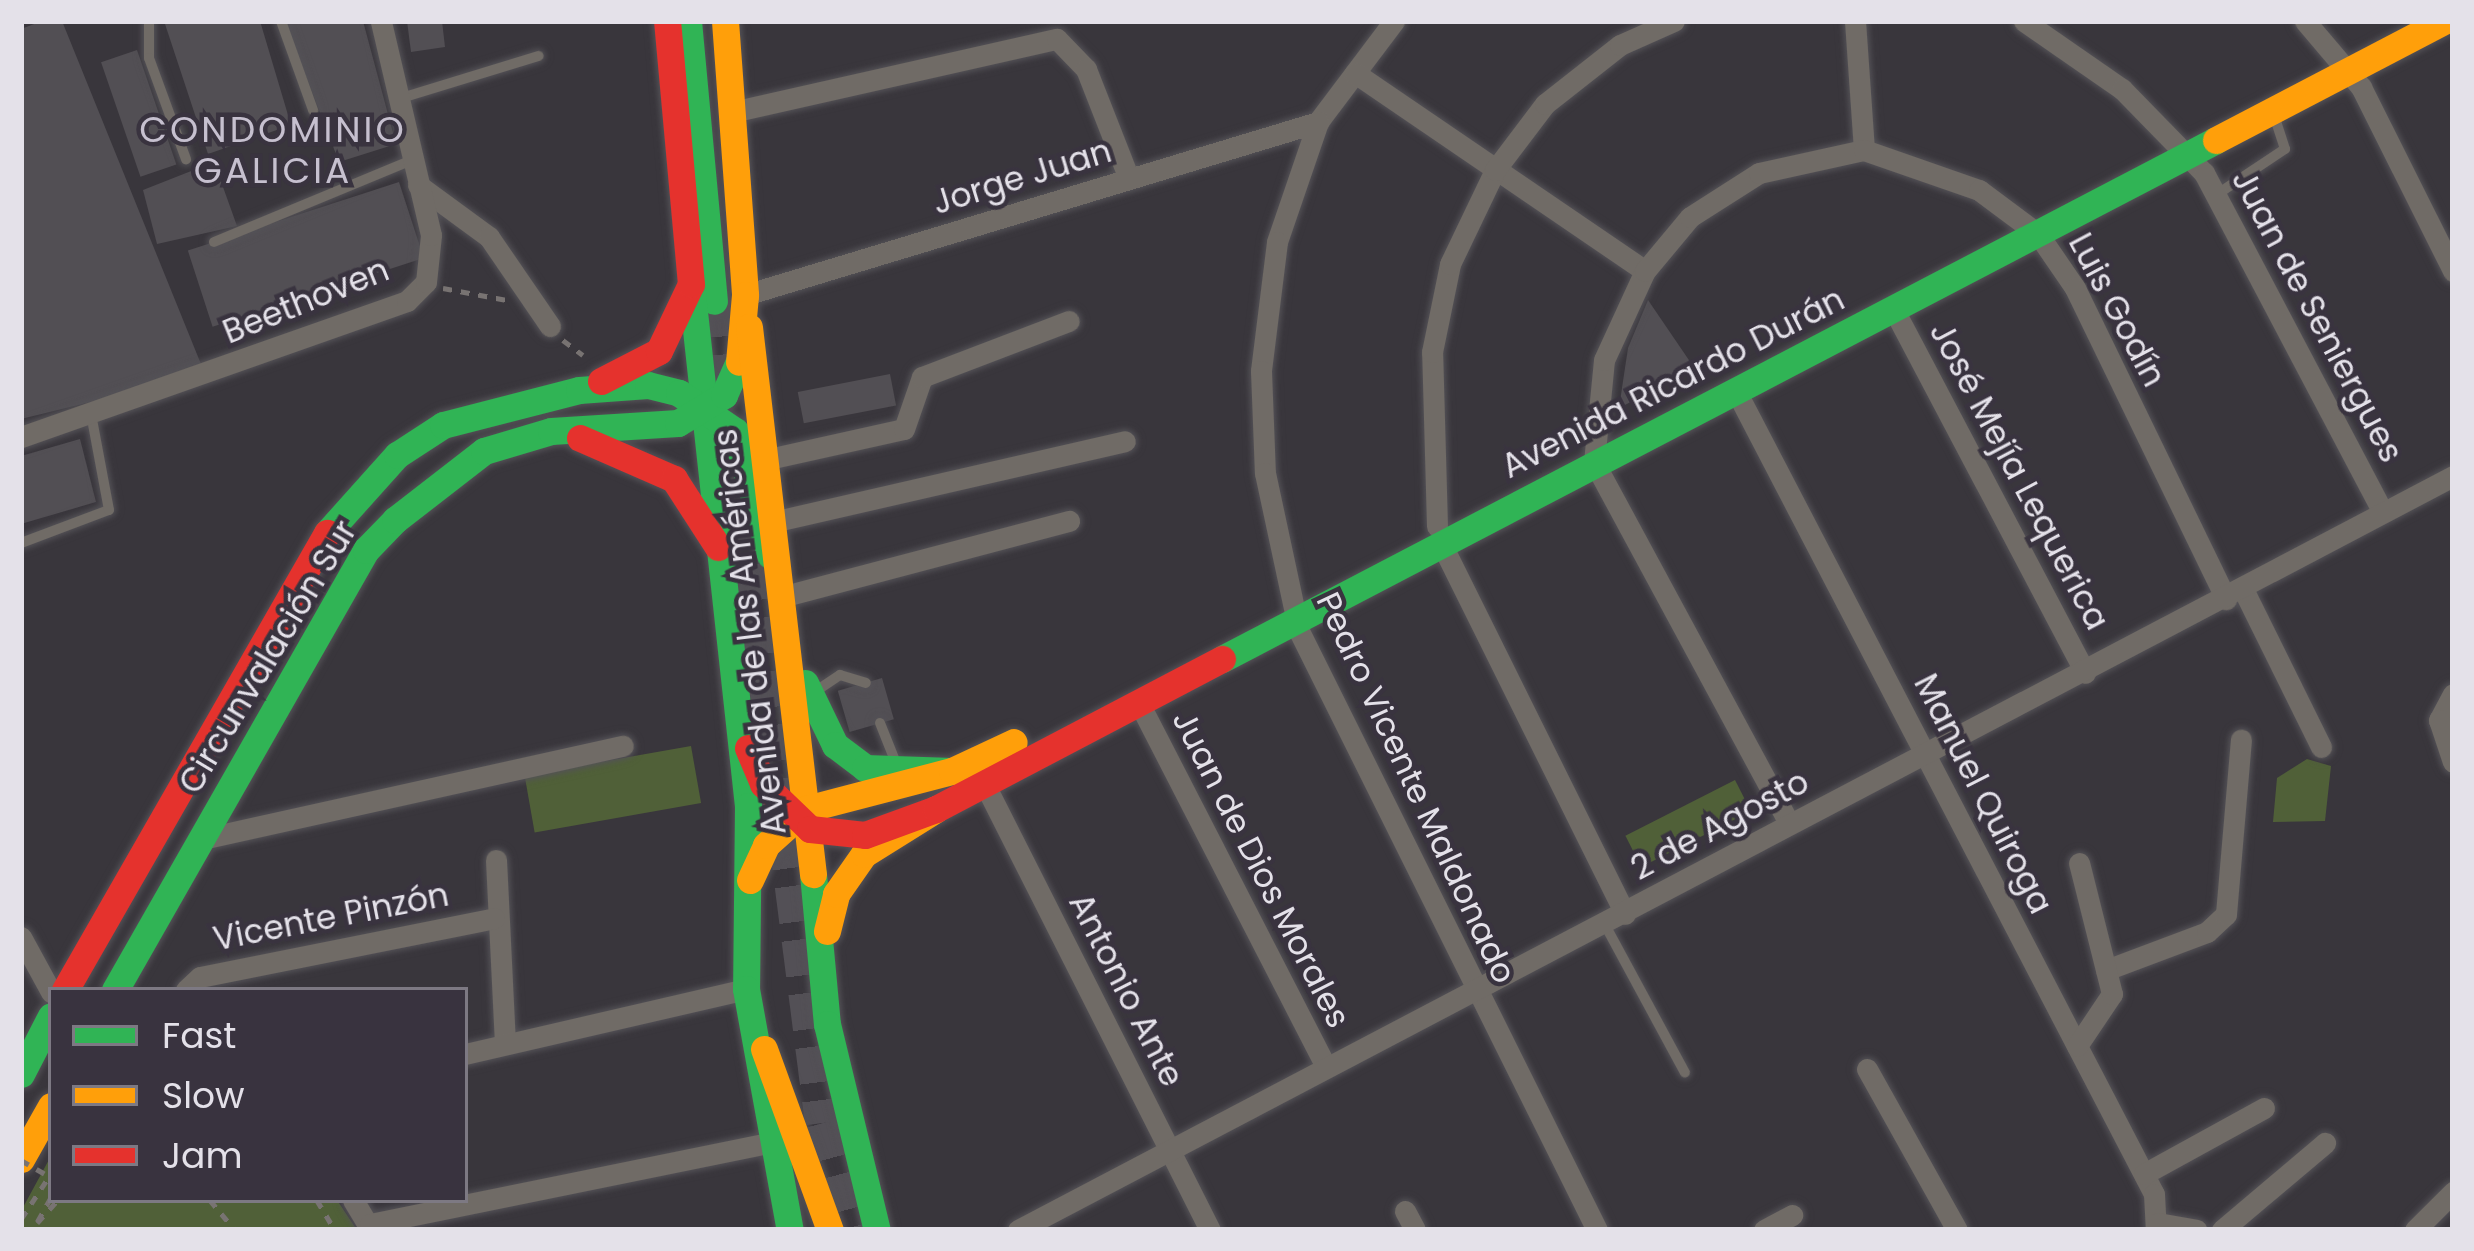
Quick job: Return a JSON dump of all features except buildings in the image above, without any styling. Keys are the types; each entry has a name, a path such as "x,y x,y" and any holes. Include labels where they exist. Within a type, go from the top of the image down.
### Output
{"main road":[{"name":"Avenida de las Américas","path":"667,21 748,806 741,920 746,989 767,1143 787,1226"},
{"name":"Avenida de las Américas","path":"688,21 728,298 764,460 770,555 793,653 803,819 827,1024 877,1230"},
{"name":"Avenida de las Américas","path":"703,21 728,298"},
{"name":"Avenida de las Américas","path":"725,21 732,112 728,298"},
{"name":"Avenida Ricardo Durán","path":"2184,149 2272,110 2407,21"},
{"name":"Avenida Ricardo Durán","path":"1595,452 1736,391 2039,236 2184,149 2343,64 2444,21"},
{"name":"Avenida Ricardo Durán","path":"952,771 1293,610 1595,452 2039,236"},
{"path":"579,390 659,351 691,284"},
{"path":"704,410 735,374 728,298"},
{"path":"579,390 648,385 704,410 735,431 770,555"},
{"name":"Circunvalación Sur","path":"67,987 330,526 397,455 442,425 579,390"},
{"name":"Circunvalación Sur","path":"117,987 366,550 428,488 484,451 551,431 678,423 704,410"},
{"path":"551,431 625,450 674,479 718,547"},
{"name":"Avenida Ricardo Durán","path":"936,809 1138,701 1293,610"},
{"path":"793,653 835,745 865,768 902,776 952,771"},
{"path":"738,703 763,784 803,819 865,835 936,809"},
{"path":"741,920 754,866 803,819 952,771"},
{"path":"822,952 836,894 864,854 936,809"},
{"path":"21,1074 48,1022"},
{"path":"751,1025 789,1098 830,1230"},
{"path":"21,1160 48,1111"}],"street":[{"name":"Beethoven","path":"21,437 406,301 432,263 381,21"},
{"name":"Pedro Vicente Maldonado","path":"1394,21 1318,122 1277,242 1261,371 1265,473 1293,610 1474,992 1597,1230"},
{"path":"1615,919 1439,534 1432,352 1450,264 1495,170 1545,104 1620,45 1674,21"},
{"path":"1855,21 1864,150"},
{"name":"Juan de Seniergues","path":"2024,21 2051,32 2184,149 2216,195 2381,509"},
{"path":"2305,21 2343,64 2453,271"},
{"path":"732,112 1057,39 1086,69 1129,178"},
{"path":"1355,73 1645,272"},
{"name":"Jorge Juan","path":"728,298 1318,122"},
{"name":"Luis Godín","path":"1595,452 1604,360 1645,272 1690,217 1759,173 1864,150 1953,177 2039,236 2321,747"},
{"path":"418,185 489,237 550,326"},
{"name":"José Mejía Lequerica","path":"1894,310 2085,673"},
{"path":"764,460 904,429 922,376 938,366 1069,321"},
{"name":"Manuel Quiroga","path":"1736,391 2144,1174 2157,1226"},
{"path":"768,523 1125,441"},
{"path":"1595,452 1789,823"},
{"name":"2 de Agosto","path":"1018,1230 1169,1146 2235,595 2381,509 2453,476"},
{"path":"781,597 1069,521"},
{"path":"2453,694 2439,719 2453,762"},
{"name":"Juan de Dios Morales","path":"1138,701 1326,1067"},
{"path":"2106,970 2207,932 2226,914 2241,740"},
{"path":"202,838 623,746"},
{"name":"Antonio Ante","path":"982,781 1210,1230"},
{"path":"496,860 494,918 505,1045"},
{"path":"2077,1046 2108,1012 2106,970 2079,863"},
{"name":"Vicente Pinzón","path":"189,987 200,977 494,918"},
{"path":"21,937 48,987"},
{"path":"468,1053 746,989"},
{"path":"1867,1069 1957,1230"},
{"path":"2144,1174 2264,1108"},
{"path":"370,1227 767,1143"},
{"path":"2222,1230 2325,1143"},
{"path":"2415,1230 2453,1192"},
{"path":"464,1205 470,1230"},
{"path":"1764,1230 1792,1215"},
{"path":"2157,1226 2196,1230"}],"lane":[{"path":"149,21 149,58 186,159"},
{"path":"280,21 313,110"},
{"path":"398,99 539,56"},
{"path":"2216,195 2284,148 2272,110"},
{"path":"214,242 412,160"},
{"path":"21,543 109,510 91,414"},
{"path":"810,695 840,675 866,683"},
{"path":"880,723 902,776"},
{"path":"1615,919 1685,1072"}],"path":[{"path":"21,1160 48,1174"},
{"path":"21,1219 48,1179"},
{"path":"212,1203 235,1230"},
{"path":"319,1203 334,1230"}],"green space":[{"path":"691,746 701,803 535,832 525,775"},
{"path":"2307,759 2331,766 2325,821 2273,822 2277,778"},
{"path":"1735,780 1751,811 1641,867 1625,836"},
{"path":"48,1162 48,1203 339,1203 357,1230 21,1230 21,1211"}],"tunnel":[{"path":"714,301 722,408"},
{"path":"745,511 823,1123 852,1230"}],"traffic: fast":[{"path":"688,21 714,301"},
{"path":"1222,659 2216,140"},
{"path":"691,284 748,806 746,989 790,1230"},
{"path":"117,987 366,550 395,520 484,451 551,431 678,423 724,395 739,362"},
{"path":"327,533 397,455 443,425 579,390 648,385 679,393 735,431 770,555"},
{"path":"805,683 835,745 865,768 952,771"},
{"path":"813,874 827,1024 877,1230"},
{"path":"21,1074 48,1022"}],"traffic: slow":[{"path":"725,21 745,295 739,362"},
{"path":"2216,140 2444,21"},
{"path":"749,327 813,874"},
{"path":"750,880 766,845 806,809 952,771 1014,742"},
{"path":"827,931 836,894 864,854 936,809"},
{"path":"764,1049 830,1230"},
{"path":"21,1159 48,1111"}],"traffic: jam":[{"path":"601,381 659,351 691,284 667,21"},
{"path":"580,438 674,479 718,547"},
{"path":"67,987 327,533"},
{"path":"748,748 763,784 810,829 865,835 936,809 1222,659"}],"district":[{"name":"CONDOMINIO GALICIA","path":"273,150"}]}
